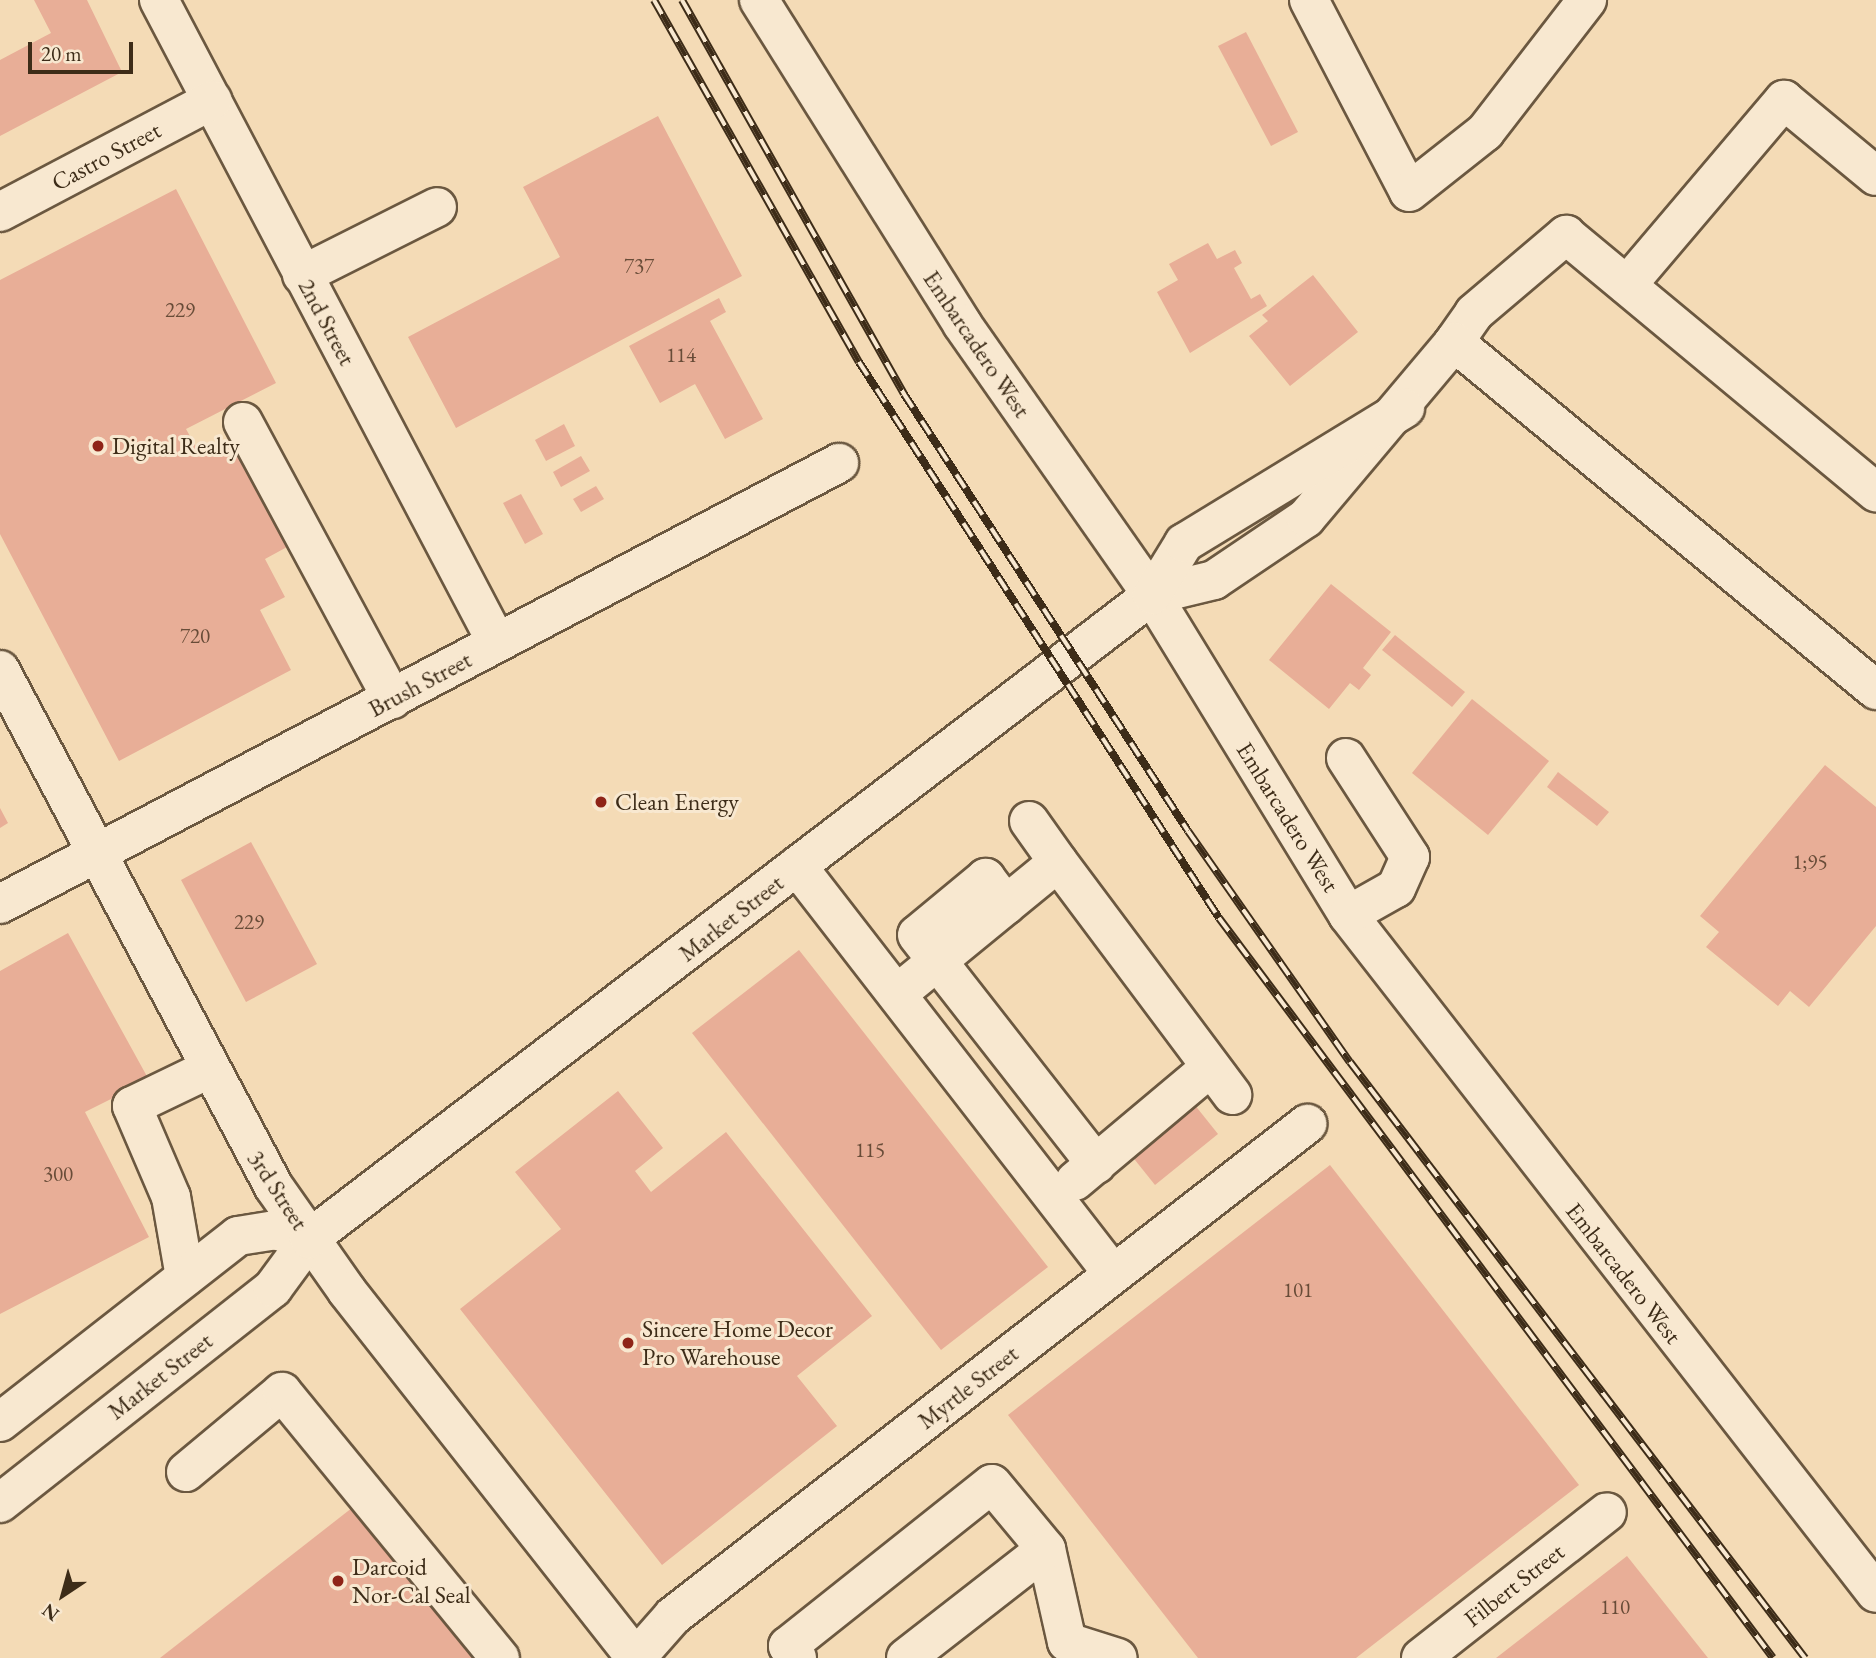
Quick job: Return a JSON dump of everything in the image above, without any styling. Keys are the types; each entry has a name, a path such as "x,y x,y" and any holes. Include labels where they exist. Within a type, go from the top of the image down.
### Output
{"street":[{"name":"2nd Street","path":"159,0 497,643"},
{"name":"Embarcadero West","path":"759,0 962,324 1152,594 1348,915 1876,1593"},
{"path":"1309,0 1409,192 1485,132 1587,0"},
{"name":"Castro Street","path":"0,212 212,100"},
{"path":"1626,285 1784,100 1876,176"},
{"path":"302,275 437,207"},
{"path":"1152,594 1214,580 1306,518 1405,408 1474,313 1566,235 1876,492"},
{"path":"1454,342 1876,690"},
{"path":"243,422 392,699"},
{"name":"Brush Street","path":"0,904 839,463"},
{"name":"Market Street","path":"0,1503 273,1288 309,1239 1152,594"},
{"name":"3rd Street","path":"0,670 209,1069 309,1239 636,1658"},
{"path":"1346,758 1410,857 1396,888 1348,915"},
{"path":"1029,821 1221,1081 1096,1164 1053,1196"},
{"path":"1058,862 1006,905 986,878 917,935 1096,1164"},
{"path":"797,866 1113,1274"},
{"path":"897,994 938,963"},
{"path":"185,1277 171,1197 131,1106 209,1069"},
{"name":"Myrtle Street","path":"636,1658 673,1616 1307,1124"},
{"path":"0,1422 185,1277 253,1231 309,1239"},
{"path":"186,1472 282,1392 500,1658"},
{"path":"792,1652 992,1484 1046,1549 1068,1642 1118,1658"},
{"name":"Filbert Street","path":"1421,1658 1607,1512"},
{"path":"906,1658 1046,1549"}],"building":[{"path":"34,0 87,0 122,72 0,136 0,60 51,33"},
{"path":"1246,32 1298,132 1271,146 1218,46"},
{"path":"658,116 742,276 456,428 408,337 560,257 523,187"},
{"name":"Digital Realty","path":"176,189 276,383 186,429 200,454 231,439 287,547 265,559 285,597 260,610 291,670 119,761 0,534 0,280"},
{"path":"1208,243 1217,259 1235,250 1242,263 1234,268 1251,299 1260,294 1267,306 1190,353 1157,292 1178,280 1169,264"},
{"path":"1313,275 1358,332 1290,386 1249,336 1268,321 1262,315"},
{"path":"719,298 726,312 710,321 763,419 725,439 695,384 660,403 629,346"},
{"path":"564,424 575,446 546,461 535,440"},
{"path":"581,456 590,471 561,487 553,472"},
{"path":"596,486 604,499 581,512 573,499"},
{"path":"521,494 543,534 525,544 503,503"},
{"path":"1331,584 1391,632 1363,668 1371,675 1359,690 1350,683 1329,709 1269,660"},
{"path":"1395,635 1465,692 1452,707 1382,650"},
{"path":"1472,699 1549,761 1488,835 1412,773"},
{"path":"1825,765 1876,807 1876,926 1809,1007 1790,991 1778,1006 1706,947 1719,932 1700,916"},
{"path":"1558,772 1609,812 1597,826 1547,787"},
{"path":"0,808 8,823 0,828"},
{"path":"251,842 317,964 246,1002 181,880"},
{"path":"68,933 149,1080 85,1112 149,1237 0,1314 0,971"},
{"path":"799,950 1048,1267 941,1350 692,1033"},
{"name":"Sincere Home Decor Pro Warehouse","path":"618,1091 663,1148 635,1171 651,1192 726,1132 872,1316 797,1376 837,1426 662,1565 460,1309 561,1229 515,1172"},
{"path":"1186,1094 1218,1134 1155,1185 1123,1145"},
{"path":"1330,1165 1579,1485 1356,1658 1198,1658 1008,1415"},
{"name":"Darcoid Nor-Cal Seal","path":"357,1504 477,1658 160,1658"},
{"path":"1627,1556 1708,1658 1496,1658"}],"railway":[{"path":"654,0 859,362 1219,918 1773,1658"},
{"path":"682,0 904,394 1188,831 1350,1062 1805,1658"}],"place":[{"name":"Digital Realty","path":"98,446"},
{"name":"Clean Energy","path":"601,802"},
{"name":"Sincere Home Decor Pro Warehouse","path":"628,1343"},
{"name":"Darcoid Nor-Cal Seal","path":"338,1581"}]}
